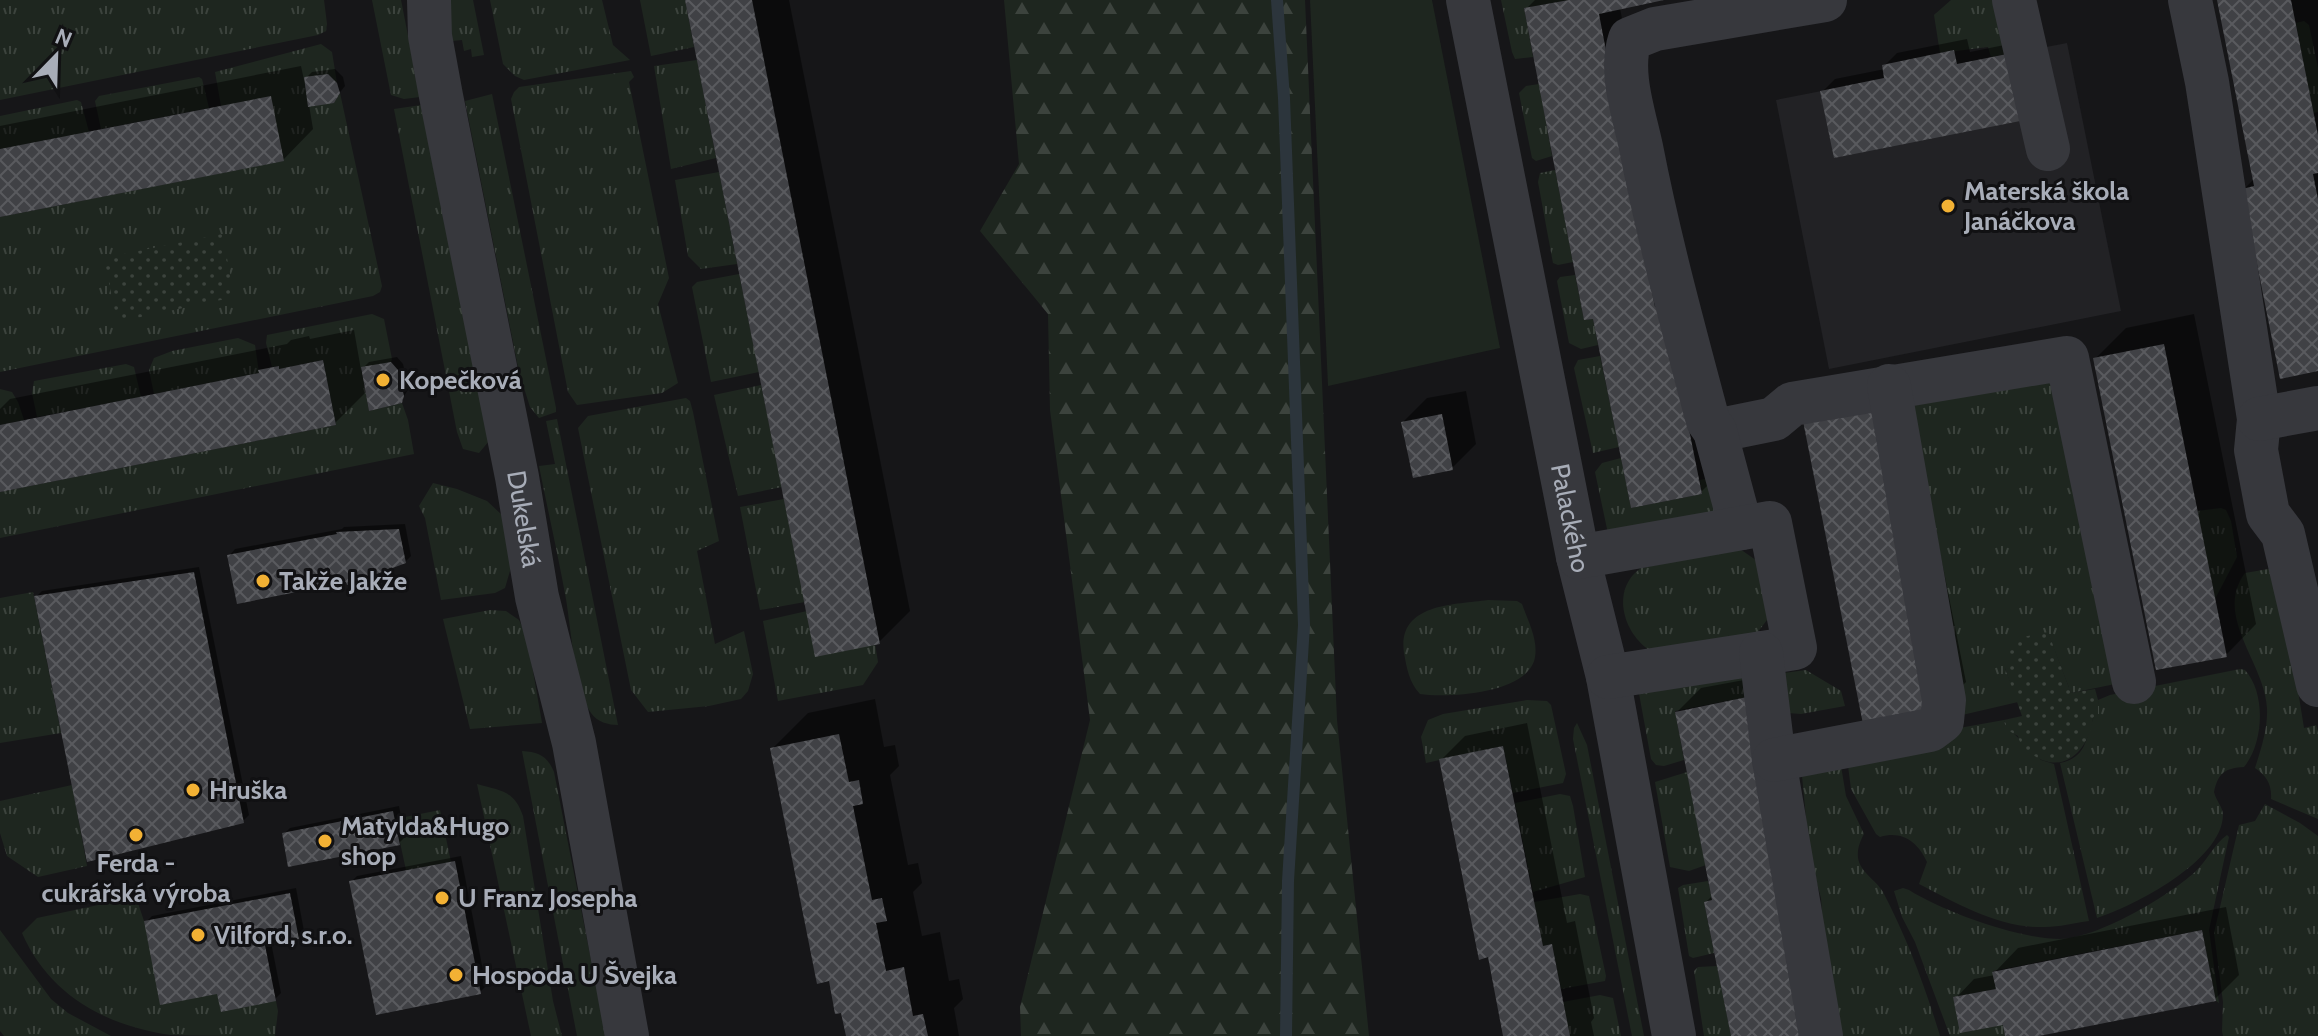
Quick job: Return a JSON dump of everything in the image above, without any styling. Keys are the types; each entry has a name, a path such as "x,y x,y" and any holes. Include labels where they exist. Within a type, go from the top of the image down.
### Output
{"street":[{"name":"Dukelská","path":"429,0 430,36 517,477 537,597 574,743 627,1036"},
{"name":"Palackého","path":"1468,0 1578,557 1608,677 1674,1036"},
{"path":"1741,528 1715,431 1708,421 1658,232 1628,87 1626,53 1630,39 1655,29 1825,0"},
{"path":"2014,0 2048,149"},
{"path":"2190,0 2207,82 2259,419 2256,450 2268,514 2301,531 2318,685"},
{"path":"1715,431 1774,419 1792,404 2067,358 2134,682"},
{"path":"1774,760 1930,730 1942,721 1944,700 1889,386"},
{"path":"2259,419 2318,408"},
{"path":"1578,557 1770,523 1795,648 1608,677"},
{"path":"1761,653 1774,760 1821,1036"}],"shaded area":[{"name":"Materská škola Janáčkova","path":"2067,43 2121,311 1829,369 1776,100"}],"green space":[{"path":"0,0 324,0 327,24 326,31 318,35 0,100"},
{"path":"372,0 401,0 420,97 404,99 391,95"},
{"path":"445,0 473,0 484,55 472,57 471,49 464,51 462,40 452,41"},
{"path":"490,0 602,0 613,45 630,60 524,80 503,64"},
{"path":"640,0 685,0 694,47 651,56"},
{"path":"1004,0 1305,0 1337,720 1369,1036 1021,1036 1020,1007 1090,720 1050,410 1048,314 980,231 1019,164"},
{"path":"1310,0 1432,0 1500,348 1328,386"},
{"path":"1501,0 1569,0 1524,8 1533,57 1515,59"},
{"path":"1951,0 1997,0 2017,52 1991,57 1988,47 1940,53 1934,15"},
{"path":"2304,21 2309,25 2318,68 2318,112 2313,113 2296,23"},
{"path":"321,44 332,52 337,83 328,74 334,103 340,93 382,286 380,292 373,296 0,372 0,217 283,161 221,106 215,72"},
{"path":"697,60 716,158 671,169 654,66"},
{"path":"631,71 634,77 629,82 669,278 658,304 678,383 662,393 577,405 568,392 511,99 519,87"},
{"path":"199,77 209,108 101,129 95,101 99,96"},
{"path":"1539,84 1552,156 1536,161 1532,158 1519,93 1526,86"},
{"path":"492,94 556,408 556,412 539,418 530,407 519,372 465,101"},
{"path":"77,100 81,102 89,132 0,149 0,116"},
{"path":"421,105 489,441 479,453 463,449 457,432 394,109"},
{"path":"1555,170 1573,262 1558,265 1553,263 1538,182 1540,173"},
{"path":"719,172 737,264 701,269 688,256 675,180"},
{"path":"222,234 235,297 117,322 104,258"},
{"path":"739,274 759,372 711,382 692,287 697,282"},
{"path":"1575,275 1584,320 1593,319 1598,345 1581,349 1569,343 1557,281 1560,277"},
{"path":"372,314 384,319 392,359 391,362 361,368 369,411 402,403 414,454 0,538 0,492 336,425 323,360 279,369 279,366 272,367 267,335"},
{"path":"238,338 255,345 259,373 154,394 149,370 154,358 172,351"},
{"path":"1600,356 1619,447 1593,453 1574,368 1578,360"},
{"path":"126,364 134,367 141,397 37,417 32,393 34,381"},
{"path":"2061,369 2125,682 2071,693 2048,633 2005,668 2018,702 1962,715 1912,399"},
{"path":"761,385 782,487 738,496 714,395"},
{"path":"0,389 12,392 24,420 0,425"},
{"path":"686,398 693,412 719,541 697,551 715,644 744,631 753,674 748,691 741,699 709,706 648,712 631,690 578,428 588,416"},
{"path":"557,419 618,725 596,719 591,713 577,675 566,599 539,466 555,464 546,421"},
{"path":"1621,458 1631,508 1702,494 1700,480 1710,478 1725,508 1610,543 1595,472 1602,463"},
{"path":"433,483 487,501 502,515 512,564 505,588 495,593 441,600 425,518 419,506"},
{"path":"784,499 805,602 760,610 740,507"},
{"path":"2226,510 2231,521 2237,557 2215,599 2197,511"},
{"path":"1740,549 1760,563 1770,616 1754,637 1654,653 1644,646 1628,625 1624,613 1625,588 1631,577 1641,568"},
{"path":"2274,568 2280,579 2304,728 2316,725 2318,731 2318,819 2271,799 2268,781 2255,768 2265,731 2267,708 2258,674 2237,623 2235,606 2237,589 2245,573"},
{"path":"33,592 61,733 0,743 0,598"},
{"path":"1488,600 1522,604 1535,644 1535,657 1529,669 1518,679 1486,691 1420,694 1407,670 1404,653 1404,637 1409,624 1431,610"},
{"path":"490,610 506,611 519,620 527,637 542,723 470,729 443,619"},
{"path":"807,611 875,644 878,662 863,685 778,701 763,621"},
{"path":"2048,632 2071,693 2095,689 2098,700 2098,714 2093,718 2091,730 2080,749 2065,761 2055,763 2044,761 2028,751 2018,736 2010,732 2004,720 2022,716 2005,668 2013,639"},
{"path":"1744,664 1747,697 1675,711 1684,760 1656,765 1651,759 1638,688"},
{"path":"1806,670 1841,691 1845,706 1801,714 1788,713 1784,673"},
{"path":"2245,670 2257,691 2259,732 2251,757 2244,767 2227,770 2218,780 2214,792 2223,815 2219,832 2208,849 2174,879 2132,903 2097,918 2060,763 2075,757 2084,747 2098,700"},
{"path":"1527,700 1547,701 1551,705 1566,774 1563,783 1513,793 1503,746 1426,763 1421,737 1428,720 1443,714"},
{"path":"2004,720 2005,725 2041,760 2054,764 2089,921 2050,927 2012,924 1979,913 1919,884 1927,862 1919,849 1908,839 1876,834 1851,789 1847,758 1948,730"},
{"path":"1577,723 1587,745 1644,1036 1632,1036 1573,739"},
{"path":"522,751 542,756 554,772 606,1036 577,1036"},
{"path":"1839,754 1846,796 1864,834 1858,848 1859,863 1883,892 1900,927 1940,1036 1839,1036 1825,961 1821,898 1804,836 1806,818 1801,765"},
{"path":"1687,772 1706,865 1689,871 1670,867 1655,782"},
{"path":"477,784 511,796 523,816 553,1001 562,1036 531,1036"},
{"path":"72,785 87,866 38,877 7,856 0,833 0,801"},
{"path":"1560,794 1570,796 1585,877 1533,892 1515,803"},
{"path":"2265,804 2318,836 2318,1036 2223,1036 2223,1002 2214,933 2239,825 2255,821"},
{"path":"440,810 451,862 406,870 395,819"},
{"path":"2227,835 2209,930 2219,1003 2216,1001 2202,930 1993,971 1996,989 1954,997 2003,1025 2005,1036 1950,1036 1894,891 1909,890 1961,915 2003,929 2043,938 2076,937 2112,924 2167,893 2195,872"},
{"path":"1708,881 1712,900 1704,902 1714,953 1693,958 1689,956 1678,888"},
{"path":"1580,894 1589,896 1605,981 1561,989 1552,944 1543,946 1534,902"},
{"path":"136,897 144,921 217,994 276,1001 275,1036 171,1035 124,1024 82,1004 64,990 33,955 22,933 37,918"},
{"path":"0,930 51,999 68,1013 111,1036 4,1036 0,1031"},
{"path":"1717,966 1731,1036 1704,1036 1694,971 1698,967"},
{"path":"1600,995 1613,998 1621,1036 1569,1036 1563,1002"}],"building":[{"path":"685,0 752,0 880,644 815,657"},
{"path":"1569,0 1664,0 1599,14 1655,307 1664,305 1702,494 1631,508 1593,319 1584,320 1524,8"},
{"path":"2217,0 2291,0 2318,135 2318,173 2313,174 2318,199 2318,371 2280,379 2242,189 2254,186"},
{"path":"1954,50 1957,64 2022,51 2035,118 1834,158 1820,91 1884,78 1882,65"},
{"path":"328,74 337,83 340,93 334,103 308,107 304,77"},
{"path":"271,96 284,161 0,217 0,149"},
{"path":"2164,344 2227,657 2156,670 2093,358"},
{"path":"323,360 336,425 0,492 0,425 259,373 258,370"},
{"path":"391,362 398,370 404,396 402,403 369,411 361,367"},
{"path":"1873,401 1936,714 1864,729 1802,416"},
{"path":"1442,414 1453,470 1413,478 1401,422"},
{"path":"399,529 406,563 347,585 346,582 237,604 227,555 336,532"},
{"path":"194,572 244,823 87,862 34,596"},
{"path":"1747,697 1804,1036 1731,1036 1704,902 1712,900 1675,712"},
{"path":"839,734 849,782 859,780 863,804 853,806 872,900 882,898 887,921 876,923 886,971 904,967 913,1016 923,1014 928,1036 846,1036 841,1013 835,1014 829,981 817,984 770,748"},
{"path":"1503,746 1543,946 1552,944 1570,1036 1503,1036 1488,957 1479,960 1439,759"},
{"path":"393,811 400,845 288,867 282,833"},
{"path":"455,861 481,994 376,1015 349,881"},
{"path":"290,893 299,939 265,945 276,1001 221,1012 217,994 160,1005 144,921"},
{"path":"2202,930 2216,1001 2039,1036 2005,1036 2003,1025 1960,1033 1953,997 1996,989 1992,972"}],"waterway":[{"path":"1277,0 1284,98 1304,625 1288,881 1286,1036"}],"place":[{"name":"Materská škola Janáčkova","path":"1948,206"},
{"name":"Kopečková","path":"383,380"},
{"name":"Takže Jakže","path":"263,581"},
{"name":"Hruška","path":"193,790"},
{"name":"Ferda - cukrářská výroba","path":"136,835"},
{"name":"Matylda&Hugo shop","path":"325,841"},
{"name":"U Franz Josepha","path":"442,898"},
{"name":"Vilford, s.r.o.","path":"198,935"},
{"name":"Hospoda U Švejka","path":"456,975"}]}
